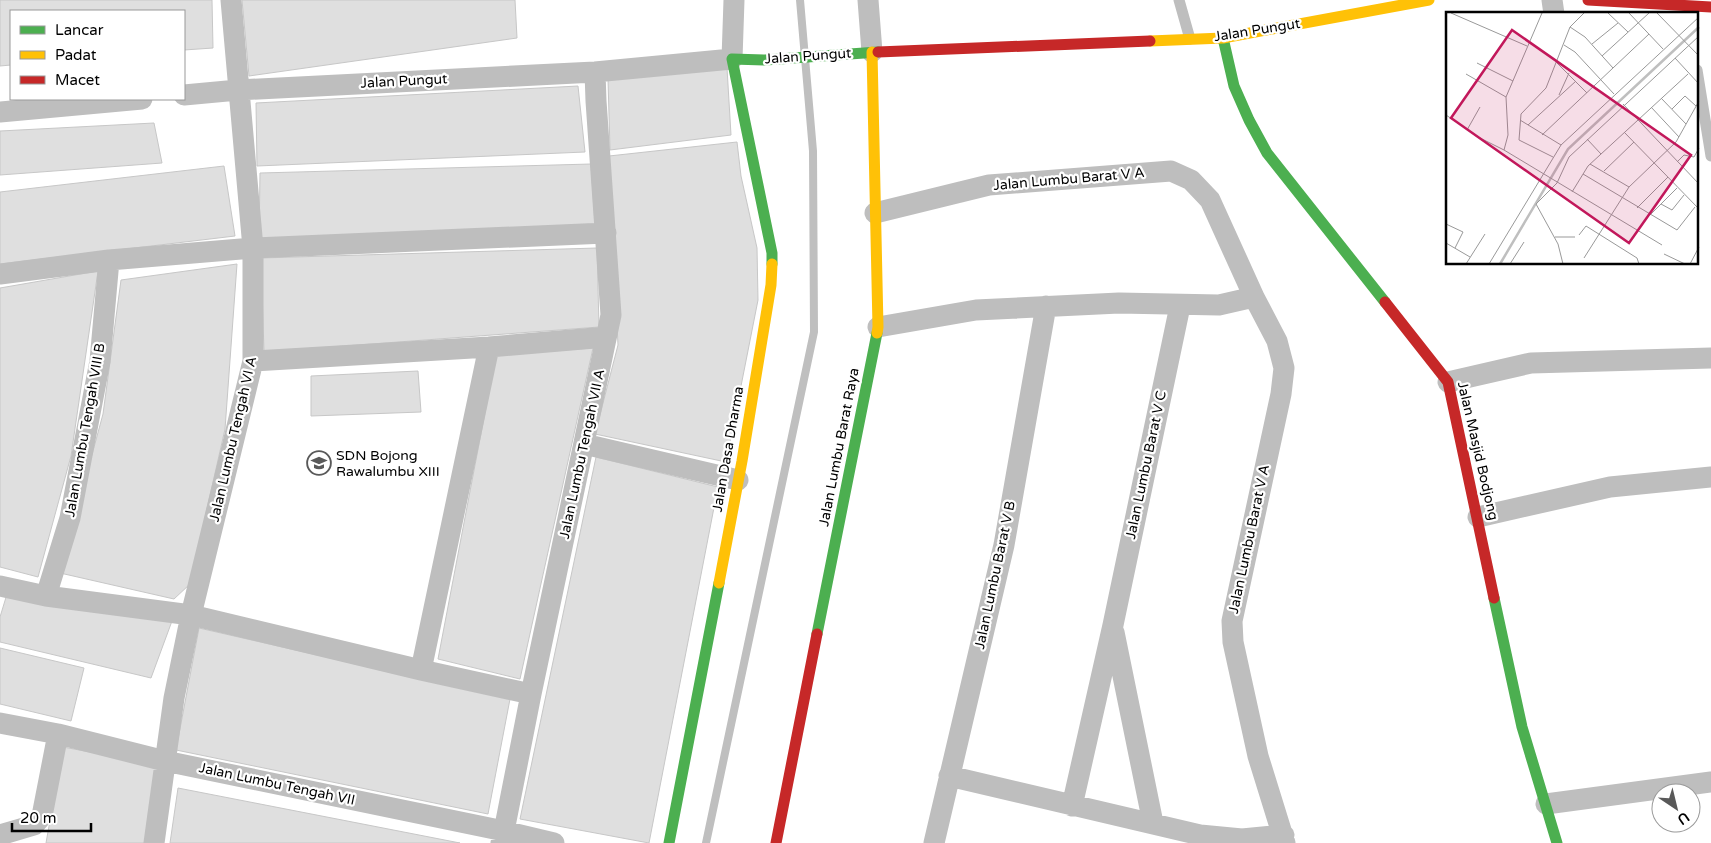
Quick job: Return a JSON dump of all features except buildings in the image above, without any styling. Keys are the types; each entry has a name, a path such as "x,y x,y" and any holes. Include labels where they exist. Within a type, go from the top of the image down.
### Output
{"street":[{"name":"Jalan Lumbu Tengah VI A","path":"154,843 174,698 191,616 253,361 253,248 231,0"},
{"path":"732,59 734,0"},
{"path":"868,0 872,52"},
{"name":"Jalan Pungut","path":"185,95 238,90 595,72 732,59 765,60 850,52 1223,38 1429,0"},
{"path":"1588,0 1656,2 1688,10 1711,7"},
{"name":"Jalan Masjid Bodjong","path":"1223,38 1234,86 1249,120 1267,153 1448,382 1522,727 1557,843"},
{"name":"Jalan Lumbu Barat Raya","path":"776,843 878,326 872,52"},
{"name":"Jalan Dasa Dharma","path":"669,843 738,480 771,285 772,253 732,59"},
{"name":"Jalan Lumbu Tengah VII A","path":"502,837 611,315 595,72"},
{"path":"0,112 131,100"},
{"name":"Jalan Lumbu Barat V A","path":"875,213 989,185 1171,171 1191,180 1210,200 1254,297 1277,341 1284,368 1281,394 1232,621 1233,642 1258,756 1284,839"},
{"path":"0,274 109,260 253,248 606,234"},
{"name":"Jalan Lumbu Tengah VIII B","path":"46,596 70,518 100,361 109,260"},
{"path":"878,326 976,310 1119,303 1219,306 1254,297"},
{"name":"Jalan Lumbu Barat V B","path":"934,843 1004,545 1046,306"},
{"name":"Jalan Lumbu Barat V C","path":"1072,806 1113,625 1180,306"},
{"path":"253,361 489,347 606,337"},
{"path":"421,670 489,347"},
{"path":"1448,382 1531,363 1711,358"},
{"path":"584,444 738,480"},
{"path":"1478,516 1610,487 1711,477"},
{"path":"0,586 46,596 191,616 531,694"},
{"name":"Jalan Lumbu Barat V C","path":"1113,625 1153,823"},
{"name":"Jalan Lumbu Tengah VII","path":"0,723 58,734 165,761 502,837 554,843"},
{"path":"0,835 34,825 42,816 58,734"},
{"path":"949,776 1072,806 1209,836 1242,839 1284,839"},
{"path":"1546,804 1711,782"}],"lane":[{"path":"1179,0 1190,38"},
{"path":"1698,76 1711,156"}],"waterway":[{"path":"706,843 814,332 813,151 800,0"}],"traffic: fast":[{"path":"1223,38 1234,86 1249,120 1267,153 1385,302"},
{"path":"772,264 772,253 732,59 765,60 878,52"},
{"path":"817,634 877,333"},
{"path":"669,843 719,583"},
{"path":"1494,598 1522,727 1557,843"}],"traffic: slow":[{"path":"1150,41 1223,38 1429,0"},
{"path":"872,52 877,333"},
{"path":"719,583 742,461 771,285 772,264"}],"traffic: jam":[{"path":"1588,0 1711,7"},
{"path":"878,52 1150,41"},
{"path":"1385,302 1448,382 1494,598"},
{"path":"776,843 817,634"}],"place":[{"name":"SDN Bojong Rawalumbu XIII","path":"319,463"}]}
